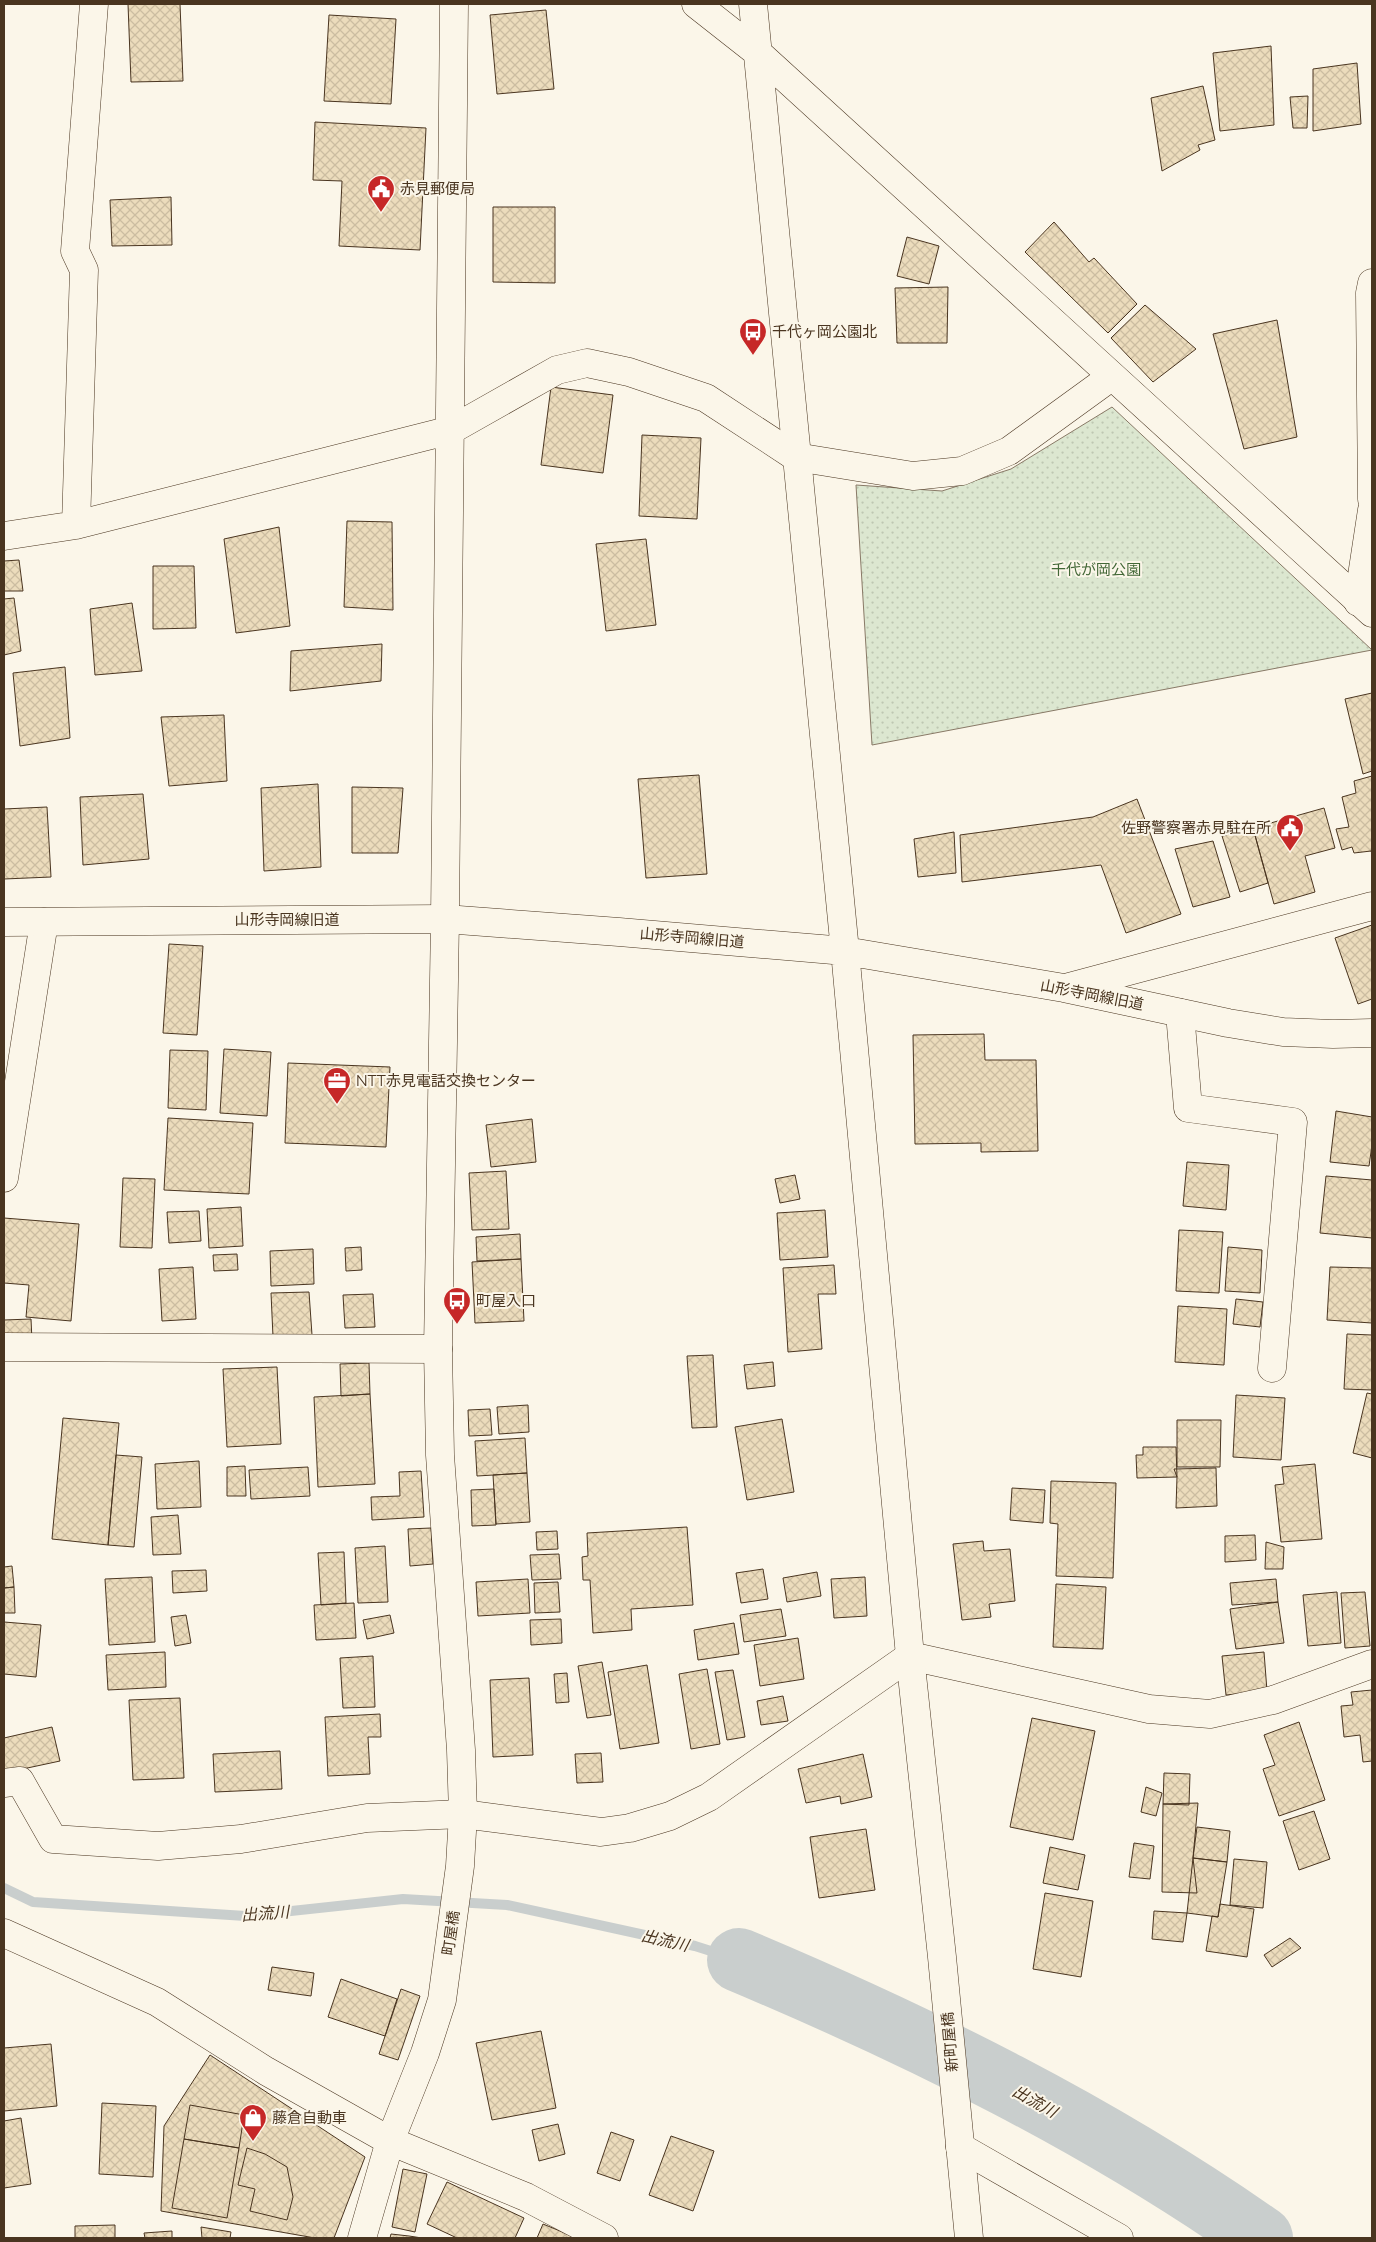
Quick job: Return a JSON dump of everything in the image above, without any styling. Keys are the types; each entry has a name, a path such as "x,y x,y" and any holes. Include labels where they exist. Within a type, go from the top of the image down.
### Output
{"street":[{"path":"76,525 84,270 75,251 94,4"},
{"name":"町屋橋","path":"362,2238 390,2141 442,2000 460,1866 463,1814 461,1750 440,1455 438,1349 451,430 454,4"},
{"path":"696,4 757,52 1111,377 1245,496 1365,608"},
{"name":"新町屋橋","path":"753,4 845,952 910,1656 969,2238"},
{"path":"1372,283 1370,293 1372,499"},
{"path":"4,536 76,525 451,430 558,370 587,363 629,372 706,398 796,457 913,476 962,471 1009,451 1111,377"},
{"path":"1365,608 1372,510"},
{"path":"1064,988 1372,906"},
{"name":"山形寺岡線旧道","path":"4,922 444,919 619,932 845,952 1064,988 1180,1013 1283,1032 1372,1033"},
{"path":"4,1178 44,922"},
{"path":"1180,1013 1188,1108 1293,1122 1272,1368"},
{"path":"4,1347 438,1349"},
{"path":"4,1784 20,1781 53,1839 88,1842 158,1846 241,1839 367,1818 463,1814 601,1832 630,1828 670,1816 709,1797 910,1656 1149,1709 1210,1714 1273,1700 1372,1664"},
{"path":"4,1933 157,2002 266,2070 390,2141 526,2197 604,2238"},
{"path":"959,2136 1119,2238"}],"green space":[{"name":"千代が岡公園","path":"1112,407 1372,650 872,745 856,485 942,491 1011,469"}],"building":[{"path":"128,4 180,4 183,81 131,82"},
{"path":"546,10 554,89 497,94 490,15"},
{"path":"329,15 396,19 391,104 324,101"},
{"path":"1271,46 1274,125 1220,131 1213,53"},
{"path":"1357,63 1361,124 1313,131 1313,69"},
{"path":"1203,86 1215,140 1198,145 1200,150 1162,171 1151,98"},
{"path":"1308,96 1307,128 1293,128 1290,97"},
{"name":"赤見郵便局","path":"315,122 426,128 420,250 339,246 342,181 313,180"},
{"path":"171,197 172,245 112,246 110,200"},
{"path":"493,207 555,207 555,283 493,282"},
{"path":"1054,222 1089,262 1094,258 1137,304 1108,333 1025,252"},
{"path":"907,237 939,246 929,284 897,276"},
{"path":"948,287 947,343 897,343 895,288"},
{"path":"1145,305 1196,349 1153,382 1111,338"},
{"path":"1277,320 1297,437 1244,449 1213,334"},
{"path":"551,387 613,395 603,473 541,465"},
{"path":"642,435 701,438 697,519 639,516"},
{"path":"347,521 392,522 393,610 344,607"},
{"path":"279,527 290,626 236,633 224,539"},
{"path":"646,539 656,625 606,631 596,544"},
{"path":"19,560 23,591 4,591 4,561"},
{"path":"153,566 194,566 196,628 153,629"},
{"path":"14,598 21,651 4,655 4,599"},
{"path":"132,603 142,671 95,675 90,609"},
{"path":"382,644 381,681 290,691 291,651"},
{"path":"65,667 70,738 20,746 13,673"},
{"path":"1372,693 1372,771 1363,774 1345,699"},
{"path":"224,715 227,781 169,786 161,717"},
{"path":"699,775 707,874 646,878 638,779"},
{"path":"1372,776 1372,854 1371,851 1354,853 1352,847 1342,850 1336,829 1349,827 1342,797 1356,793 1354,781"},
{"path":"318,784 321,867 264,871 261,788"},
{"path":"352,787 403,788 398,853 352,853"},
{"path":"143,794 149,859 83,865 80,797"},
{"path":"1137,799 1181,914 1126,933 1101,865 962,882 960,835 1093,817"},
{"path":"47,807 51,877 4,879 4,809"},
{"name":"佐野警察署赤見駐在所","path":"1324,808 1335,848 1305,856 1315,892 1274,904 1253,828"},
{"path":"1253,828 1268,883 1240,892 1222,836"},
{"path":"954,832 956,873 918,877 914,839"},
{"path":"1213,841 1230,897 1193,907 1175,849"},
{"path":"1372,925 1372,999 1358,1004 1335,938"},
{"path":"169,944 203,946 197,1035 163,1033"},
{"path":"984,1034 985,1060 1036,1060 1038,1151 981,1152 981,1143 915,1144 913,1035"},
{"path":"224,1049 271,1052 267,1116 220,1113"},
{"path":"170,1050 208,1051 206,1110 168,1108"},
{"name":"NTT赤見電話交換センター","path":"288,1063 390,1067 386,1147 285,1143"},
{"path":"1336,1111 1372,1117 1372,1145 1369,1166 1330,1162"},
{"path":"168,1118 253,1123 249,1194 164,1190"},
{"path":"532,1119 536,1162 491,1167 486,1125"},
{"path":"1187,1162 1229,1165 1226,1210 1183,1206"},
{"path":"506,1171 509,1229 472,1230 469,1173"},
{"path":"795,1175 800,1199 780,1203 775,1179"},
{"path":"1326,1176 1372,1180 1372,1238 1320,1233"},
{"path":"123,1178 155,1179 152,1248 120,1247"},
{"path":"241,1207 243,1246 209,1248 207,1209"},
{"path":"825,1210 828,1257 780,1260 777,1213"},
{"path":"199,1211 201,1241 169,1243 167,1212"},
{"path":"4,1218 79,1224 71,1321 26,1317 29,1285 4,1283"},
{"path":"1179,1230 1223,1232 1219,1293 1176,1291"},
{"path":"520,1234 521,1259 477,1261 476,1237"},
{"path":"361,1247 362,1270 346,1271 345,1248"},
{"path":"1228,1247 1262,1250 1260,1293 1225,1291"},
{"path":"313,1249 314,1284 271,1286 270,1251"},
{"path":"237,1254 238,1270 214,1271 213,1255"},
{"path":"521,1259 524,1321 475,1323 472,1262"},
{"path":"834,1265 836,1294 818,1294 822,1349 788,1352 783,1268"},
{"path":"193,1267 196,1319 162,1321 159,1269"},
{"path":"1330,1267 1372,1268 1372,1323 1327,1320"},
{"path":"309,1292 312,1335 273,1337 271,1293"},
{"path":"373,1294 375,1327 345,1328 343,1295"},
{"path":"1236,1299 1263,1302 1260,1327 1233,1324"},
{"path":"1178,1306 1227,1309 1224,1365 1175,1362"},
{"path":"31,1319 32,1341 4,1342 4,1320"},
{"path":"1347,1334 1372,1335 1372,1390 1344,1389"},
{"path":"713,1355 717,1427 692,1428 687,1356"},
{"path":"773,1362 775,1386 747,1389 744,1365"},
{"path":"369,1363 370,1394 341,1396 340,1364"},
{"path":"277,1367 281,1444 227,1447 223,1369"},
{"path":"1367,1393 1372,1394 1372,1458 1353,1453"},
{"path":"370,1394 375,1484 318,1487 314,1397"},
{"path":"1236,1395 1285,1398 1281,1460 1233,1457"},
{"path":"528,1405 529,1432 499,1434 497,1407"},
{"path":"490,1409 492,1435 469,1436 468,1410"},
{"path":"63,1418 119,1423 108,1545 52,1539"},
{"path":"782,1419 794,1492 747,1500 735,1427"},
{"path":"1177,1420 1221,1420 1220,1467 1177,1467"},
{"path":"525,1438 527,1473 477,1476 475,1441"},
{"path":"1143,1447 1176,1447 1177,1477 1137,1478 1136,1455 1143,1455"},
{"path":"116,1455 142,1457 134,1547 108,1545"},
{"path":"199,1461 201,1507 157,1509 155,1464"},
{"path":"1315,1464 1322,1539 1281,1542 1275,1485 1284,1484 1282,1467"},
{"path":"245,1466 246,1496 227,1496 227,1467"},
{"path":"308,1467 310,1496 251,1499 249,1470"},
{"path":"1216,1468 1217,1506 1176,1508 1177,1477 1174,1469"},
{"path":"421,1471 424,1517 372,1520 371,1497 400,1496 399,1472"},
{"path":"527,1473 530,1522 496,1524 493,1475"},
{"path":"1051,1481 1116,1483 1113,1578 1056,1576 1058,1524 1050,1523"},
{"path":"1012,1488 1045,1490 1043,1523 1010,1520"},
{"path":"494,1489 496,1525 472,1526 471,1490"},
{"path":"178,1515 181,1554 153,1555 151,1517"},
{"path":"687,1527 693,1605 631,1609 632,1630 593,1633 590,1580 583,1580 582,1557 588,1556 587,1533"},
{"path":"431,1528 433,1564 410,1566 408,1529"},
{"path":"557,1531 558,1549 537,1550 536,1532"},
{"path":"1255,1535 1256,1560 1225,1562 1225,1536"},
{"path":"983,1541 984,1551 1010,1549 1015,1601 989,1604 991,1617 962,1620 953,1544"},
{"path":"1266,1542 1284,1547 1283,1569 1265,1569"},
{"path":"385,1546 388,1602 358,1603 355,1548"},
{"path":"344,1552 346,1603 321,1605 318,1553"},
{"path":"559,1554 561,1579 532,1580 530,1555"},
{"path":"12,1566 14,1587 4,1588 4,1567"},
{"path":"763,1569 768,1599 741,1603 736,1573"},
{"path":"206,1570 207,1591 173,1593 172,1571"},
{"path":"817,1572 821,1596 787,1602 783,1578"},
{"path":"152,1577 155,1642 109,1645 105,1579"},
{"path":"865,1577 867,1616 834,1618 831,1579"},
{"path":"528,1579 530,1613 478,1616 476,1582"},
{"path":"1276,1579 1278,1602 1232,1605 1230,1583"},
{"path":"558,1582 560,1612 535,1613 534,1583"},
{"path":"1056,1584 1106,1587 1103,1649 1053,1647"},
{"path":"14,1587 15,1613 4,1613 4,1588"},
{"path":"1337,1592 1341,1643 1308,1646 1303,1595"},
{"path":"1365,1592 1370,1646 1345,1648 1341,1593"},
{"path":"1278,1602 1284,1643 1236,1649 1230,1609"},
{"path":"354,1603 356,1638 316,1640 314,1605"},
{"path":"781,1609 786,1636 744,1642 740,1615"},
{"path":"186,1615 191,1643 175,1646 171,1617"},
{"path":"390,1615 394,1633 367,1639 363,1620"},
{"path":"561,1619 562,1643 531,1645 530,1620"},
{"path":"4,1622 41,1625 36,1677 4,1674"},
{"path":"734,1623 739,1654 698,1660 694,1630"},
{"path":"798,1638 804,1679 760,1686 754,1645"},
{"path":"165,1652 166,1687 108,1690 106,1655"},
{"path":"1264,1652 1267,1691 1226,1695 1222,1656"},
{"path":"373,1656 375,1707 343,1708 340,1658"},
{"path":"602,1662 611,1715 587,1718 578,1666"},
{"path":"647,1665 659,1743 620,1749 608,1672"},
{"path":"707,1669 720,1744 691,1749 679,1674"},
{"path":"733,1670 745,1737 727,1740 715,1672"},
{"path":"567,1673 569,1702 556,1703 554,1674"},
{"path":"529,1678 533,1755 493,1757 490,1680"},
{"path":"1372,1690 1372,1761 1363,1762 1360,1735 1344,1737 1341,1706 1353,1705 1351,1692"},
{"path":"783,1696 788,1721 761,1725 757,1701"},
{"path":"180,1698 184,1778 133,1780 129,1700"},
{"path":"380,1714 381,1737 368,1737 370,1774 328,1776 325,1717"},
{"path":"1032,1718 1095,1731 1073,1840 1010,1827"},
{"path":"1299,1722 1325,1800 1279,1816 1263,1769 1275,1765 1264,1735"},
{"path":"52,1727 60,1761 4,1773 4,1738"},
{"path":"280,1751 282,1789 215,1792 213,1754"},
{"path":"601,1753 603,1782 577,1783 575,1754"},
{"path":"863,1754 872,1797 841,1804 840,1796 806,1803 798,1769"},
{"path":"1164,1773 1190,1774 1189,1805 1163,1804"},
{"path":"1146,1787 1162,1793 1156,1816 1141,1812"},
{"path":"1198,1803 1193,1858 1197,1893 1162,1892 1163,1804"},
{"path":"1314,1811 1330,1859 1299,1870 1283,1821"},
{"path":"1197,1827 1230,1831 1227,1862 1193,1858"},
{"path":"866,1829 875,1890 819,1898 810,1837"},
{"path":"1134,1843 1154,1846 1150,1879 1129,1877"},
{"path":"1050,1847 1085,1855 1078,1890 1043,1883"},
{"path":"1193,1858 1227,1862 1218,1917 1187,1913"},
{"path":"1234,1859 1267,1862 1263,1908 1230,1905"},
{"path":"1045,1893 1093,1901 1081,1977 1033,1969"},
{"path":"1220,1904 1254,1909 1247,1957 1206,1951 1212,1916 1218,1917"},
{"path":"1154,1911 1187,1913 1183,1942 1152,1939"},
{"path":"1290,1938 1301,1948 1272,1967 1264,1955"},
{"path":"272,1967 314,1973 311,1996 268,1990"},
{"path":"341,1979 397,1999 385,2036 328,2017"},
{"path":"401,1989 420,1996 398,2060 379,2054"},
{"path":"541,2031 556,2108 492,2120 476,2043"},
{"path":"51,2044 57,2106 4,2111 4,2048"},
{"name":"藤倉自動車","path":"210,2055 365,2157 334,2238 315,2238 161,2211 164,2126"},
{"path":"102,2103 156,2106 153,2177 99,2174"},
{"path":"190,2105 244,2115 239,2148 184,2139"},
{"path":"21,2118 31,2184 4,2188 4,2121"},
{"path":"558,2124 565,2154 539,2161 532,2130"},
{"path":"611,2132 634,2140 620,2181 597,2173"},
{"path":"671,2136 714,2151 693,2211 649,2195"},
{"path":"184,2139 239,2148 227,2218 172,2208"},
{"path":"247,2148 265,2154 287,2167 293,2197 287,2220 250,2211 255,2189 238,2185"},
{"path":"403,2169 427,2174 415,2232 392,2227"},
{"path":"447,2182 524,2218 515,2238 457,2238 427,2224"},
{"path":"543,2224 577,2238 537,2238"},
{"path":"115,2225 115,2238 75,2238 75,2226"},
{"path":"201,2227 231,2232 230,2238 202,2238"},
{"path":"172,2231 172,2238 145,2238 144,2233"},
{"path":"391,2234 409,2236 422,2238 390,2238"}],"waterway":[{"name":"出流川","path":"4,1888 33,1902 245,1916 403,1899 507,1905 695,1946 739,1960"},
{"name":"出流川","path":"739,1960 874,2020 1008,2085 1073,2120 1137,2158 1261,2238"}],"place":[{"name":"赤見郵便局","path":"381,213"},
{"name":"千代ヶ岡公園北","path":"753,356"},
{"name":"佐野警察署赤見駐在所","path":"1290,852"},
{"name":"NTT赤見電話交換センター","path":"337,1105"},
{"name":"町屋入口","path":"457,1325"},
{"name":"藤倉自動車","path":"253,2142"}]}
